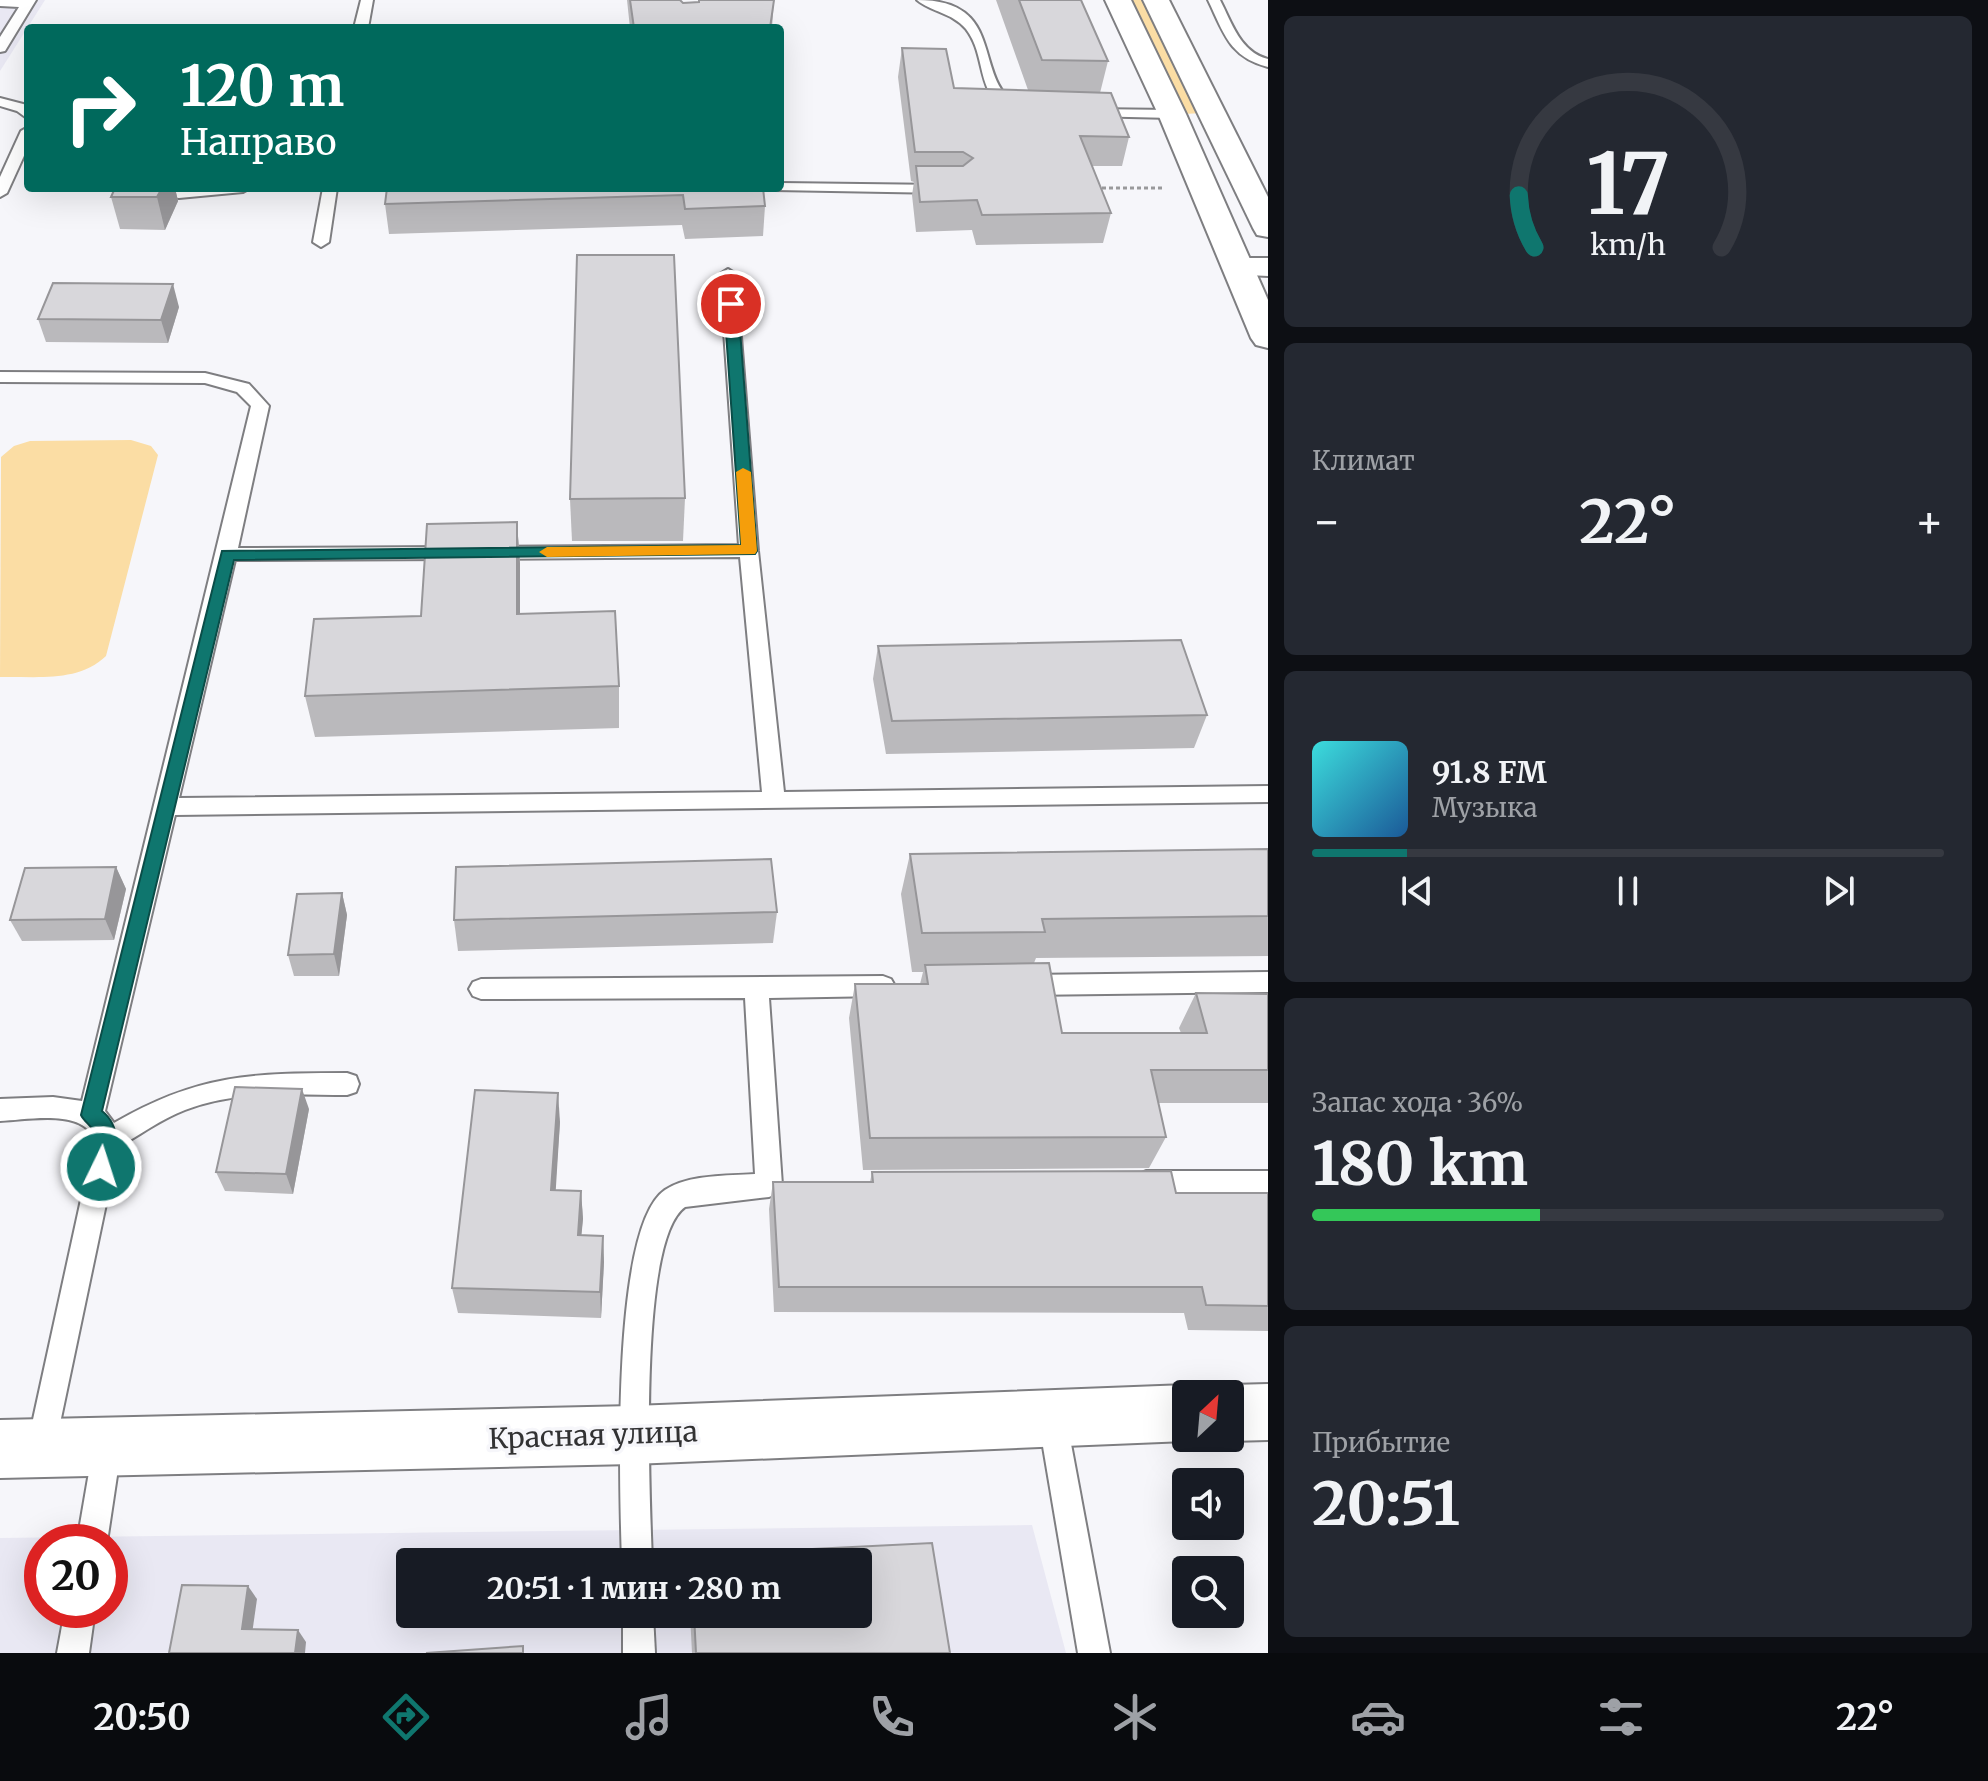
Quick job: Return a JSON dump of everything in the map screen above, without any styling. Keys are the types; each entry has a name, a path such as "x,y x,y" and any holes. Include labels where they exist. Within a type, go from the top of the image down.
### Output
{"street":[{"path":"1118,0 1204,188 1253,267 1268,338"},
{"path":"1156,0 1262,199 1268,228"},
{"path":"1244,1413 1268,1412"},
{"name":"Красная улица","path":"20,1448 633,1435 1172,1413"}],"lane":[{"path":"362,24 367,0"},
{"path":"923,0 962,19 973,29 996,97 1008,107 1030,112"},
{"path":"1214,0 1240,51 1253,60 1268,63"},
{"path":"0,2 30,1"},
{"path":"0,48 30,1"},
{"path":"0,102 24,110"},
{"path":"1077,113 1172,114"},
{"path":"0,193 24,140"},
{"path":"8,176 24,175"},
{"path":"784,187 958,189"},
{"path":"159,192 200,192"},
{"path":"321,242 329,192"},
{"path":"728,274 749,551 774,800"},
{"path":"0,377 205,378 234,382 252,391 260,406 91,1115"},
{"path":"227,554 749,551"},
{"path":"165,807 1268,794"},
{"path":"996,985 1268,982"},
{"path":"481,989 900,986"},
{"path":"756,988 769,1185"},
{"path":"107,1140 177,1102 208,1092 251,1084 347,1084"},
{"path":"0,1110 60,1108 91,1115 103,1124 107,1140 20,1448"},
{"path":"1128,1183 1268,1183"},
{"path":"637,1548 633,1435 647,1256 655,1226 672,1200 707,1190 800,1185"},
{"path":"1052,1416 1094,1653"},
{"path":"95,1524 108,1447"},
{"path":"73,1653 77,1628"},
{"path":"638,1628 639,1653"}],"path":[{"path":"1081,188 1204,188"}],"shaded area":[{"path":"0,0 45,0 30,24 24,24 24,33 0,71"},
{"path":"1131,0 1148,0 1203,113 1184,114"},
{"path":"131,440 151,446 158,455 106,656 83,671 70,674 0,677 1,457 14,446 30,441"},
{"path":"1032,1525 1066,1653 0,1653 0,1538 24,1538 24,1628 128,1628 128,1536"}],"building":[{"path":"630,0 680,0 683,3 699,0 774,0 771,24 633,24"},
{"path":"1019,0 1081,0 1108,61 1042,60"},
{"path":"902,48 946,49 954,88 1111,93 1129,137 1080,136 1111,213 982,215 977,200 920,202 916,166 963,166 973,158 963,152 915,152"},
{"path":"113,192 160,192 157,197 111,197"},
{"path":"386,192 763,192 765,206 685,209 683,195 385,204"},
{"path":"577,255 674,255 685,498 570,499"},
{"path":"53,283 173,284 161,320 38,319"},
{"path":"517,522 517,614 615,611 619,686 305,696 314,619 421,616 427,524"},
{"path":"1181,640 1207,715 892,721 878,646"},
{"path":"1268,849 1268,916 1042,919 1045,932 922,933 910,854"},
{"path":"771,859 777,912 454,920 456,867"},
{"path":"116,867 105,919 10,920 25,868"},
{"path":"342,893 334,954 288,955 297,894"},
{"path":"1049,963 1062,1033 1207,1033 1196,993 1268,994 1268,1070 1151,1070 1166,1137 870,1138 855,984 928,984 925,965"},
{"path":"235,1087 302,1089 286,1174 216,1172"},
{"path":"475,1090 558,1093 551,1190 581,1191 578,1235 603,1236 600,1292 452,1288"},
{"path":"1171,1171 1176,1193 1268,1193 1268,1306 1206,1305 1202,1287 779,1287 773,1182 873,1182 872,1172"},
{"path":"932,1543 950,1653 696,1653 695,1628 872,1628 872,1548 831,1548"},
{"path":"182,1585 248,1586 242,1629 298,1630 295,1653 169,1653"},
{"path":"523,1646 523,1653 426,1653"}],"slow traffic":[{"path":"547,552 749,551 743,472"}],"route":[{"path":"101,1167 107,1140 103,1124 91,1115 227,554 749,551 731,304"}]}
